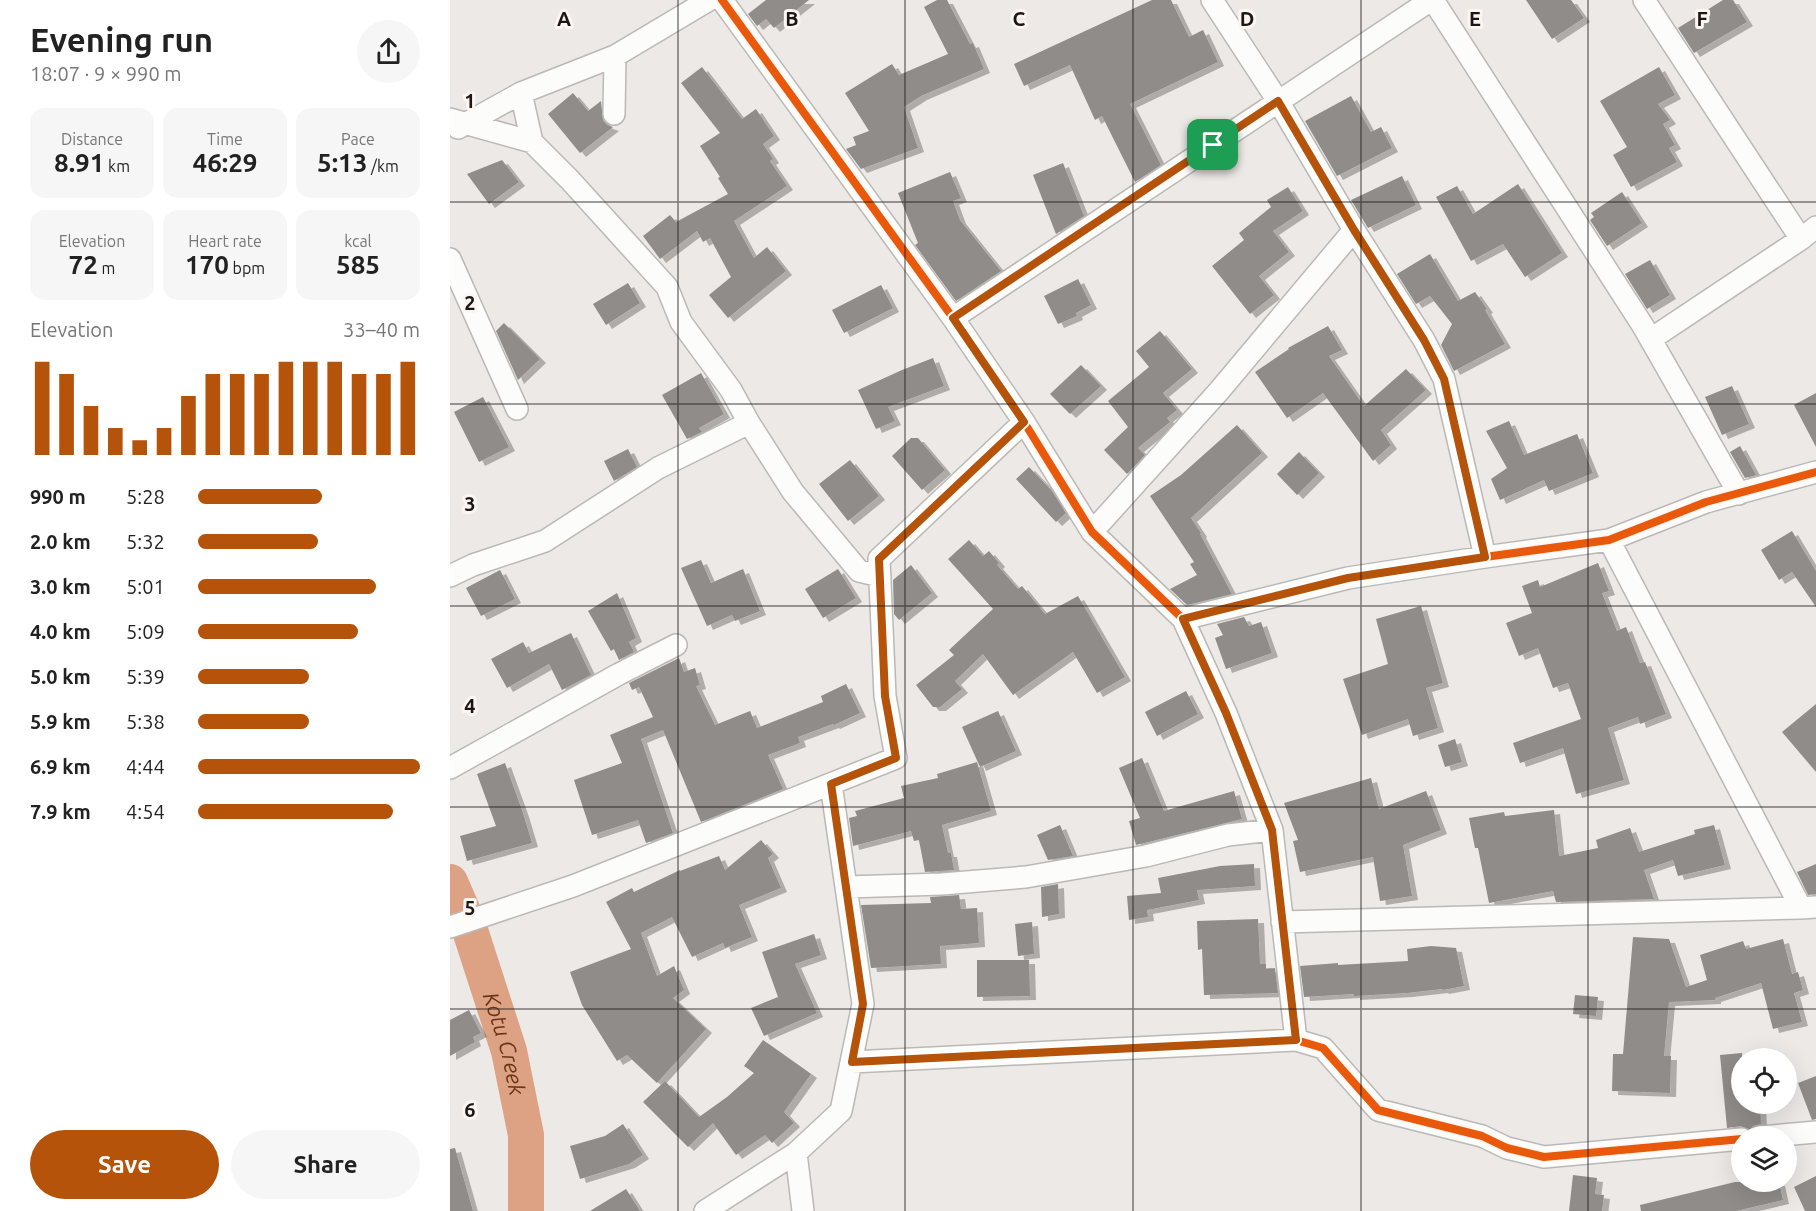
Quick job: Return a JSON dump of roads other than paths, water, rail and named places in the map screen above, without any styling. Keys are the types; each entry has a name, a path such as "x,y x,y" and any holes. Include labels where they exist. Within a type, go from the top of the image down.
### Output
{"street":[{"path":"455,125 521,93 615,56 709,0"},
{"path":"722,0 953,318 1024,422 1092,532 1183,619 1226,713 1272,830 1296,1040"},
{"path":"1212,0 1278,101 1354,230 1424,340 1444,379 1485,557"},
{"path":"953,318 1432,0 1651,339 1739,494"},
{"path":"1644,0 1808,233 1651,339"},
{"path":"614,114 615,56"},
{"path":"521,93 532,142 570,180 667,287 681,322 731,390 793,492 860,571 880,576"},
{"path":"455,125 532,142"},
{"path":"1092,532 1219,391 1354,230"},
{"path":"450,260 517,409"},
{"path":"450,927 573,886 896,758 885,696 879,559 1024,422"},
{"path":"450,576 473,564 545,540 658,468 749,423"},
{"path":"1183,619 1348,578 1609,540 1706,502 1816,472"},
{"path":"1282,922 1809,908 1609,540"},
{"path":"450,768 676,645"},
{"path":"705,1211 796,1152 842,1111 863,1004 831,784"},
{"path":"847,887 942,884 1026,877 1146,856 1228,835 1272,830"},
{"path":"852,1062 1296,1040 1323,1048 1378,1110 1482,1136 1507,1148 1544,1157 1731,1140"},
{"path":"1797,1134 1816,1132"},
{"path":"796,1152 803,1211"}],"waterway":[{"name":"Kotu Creek","path":"450,882 467,921 509,1051 526,1135 526,1211"}]}
